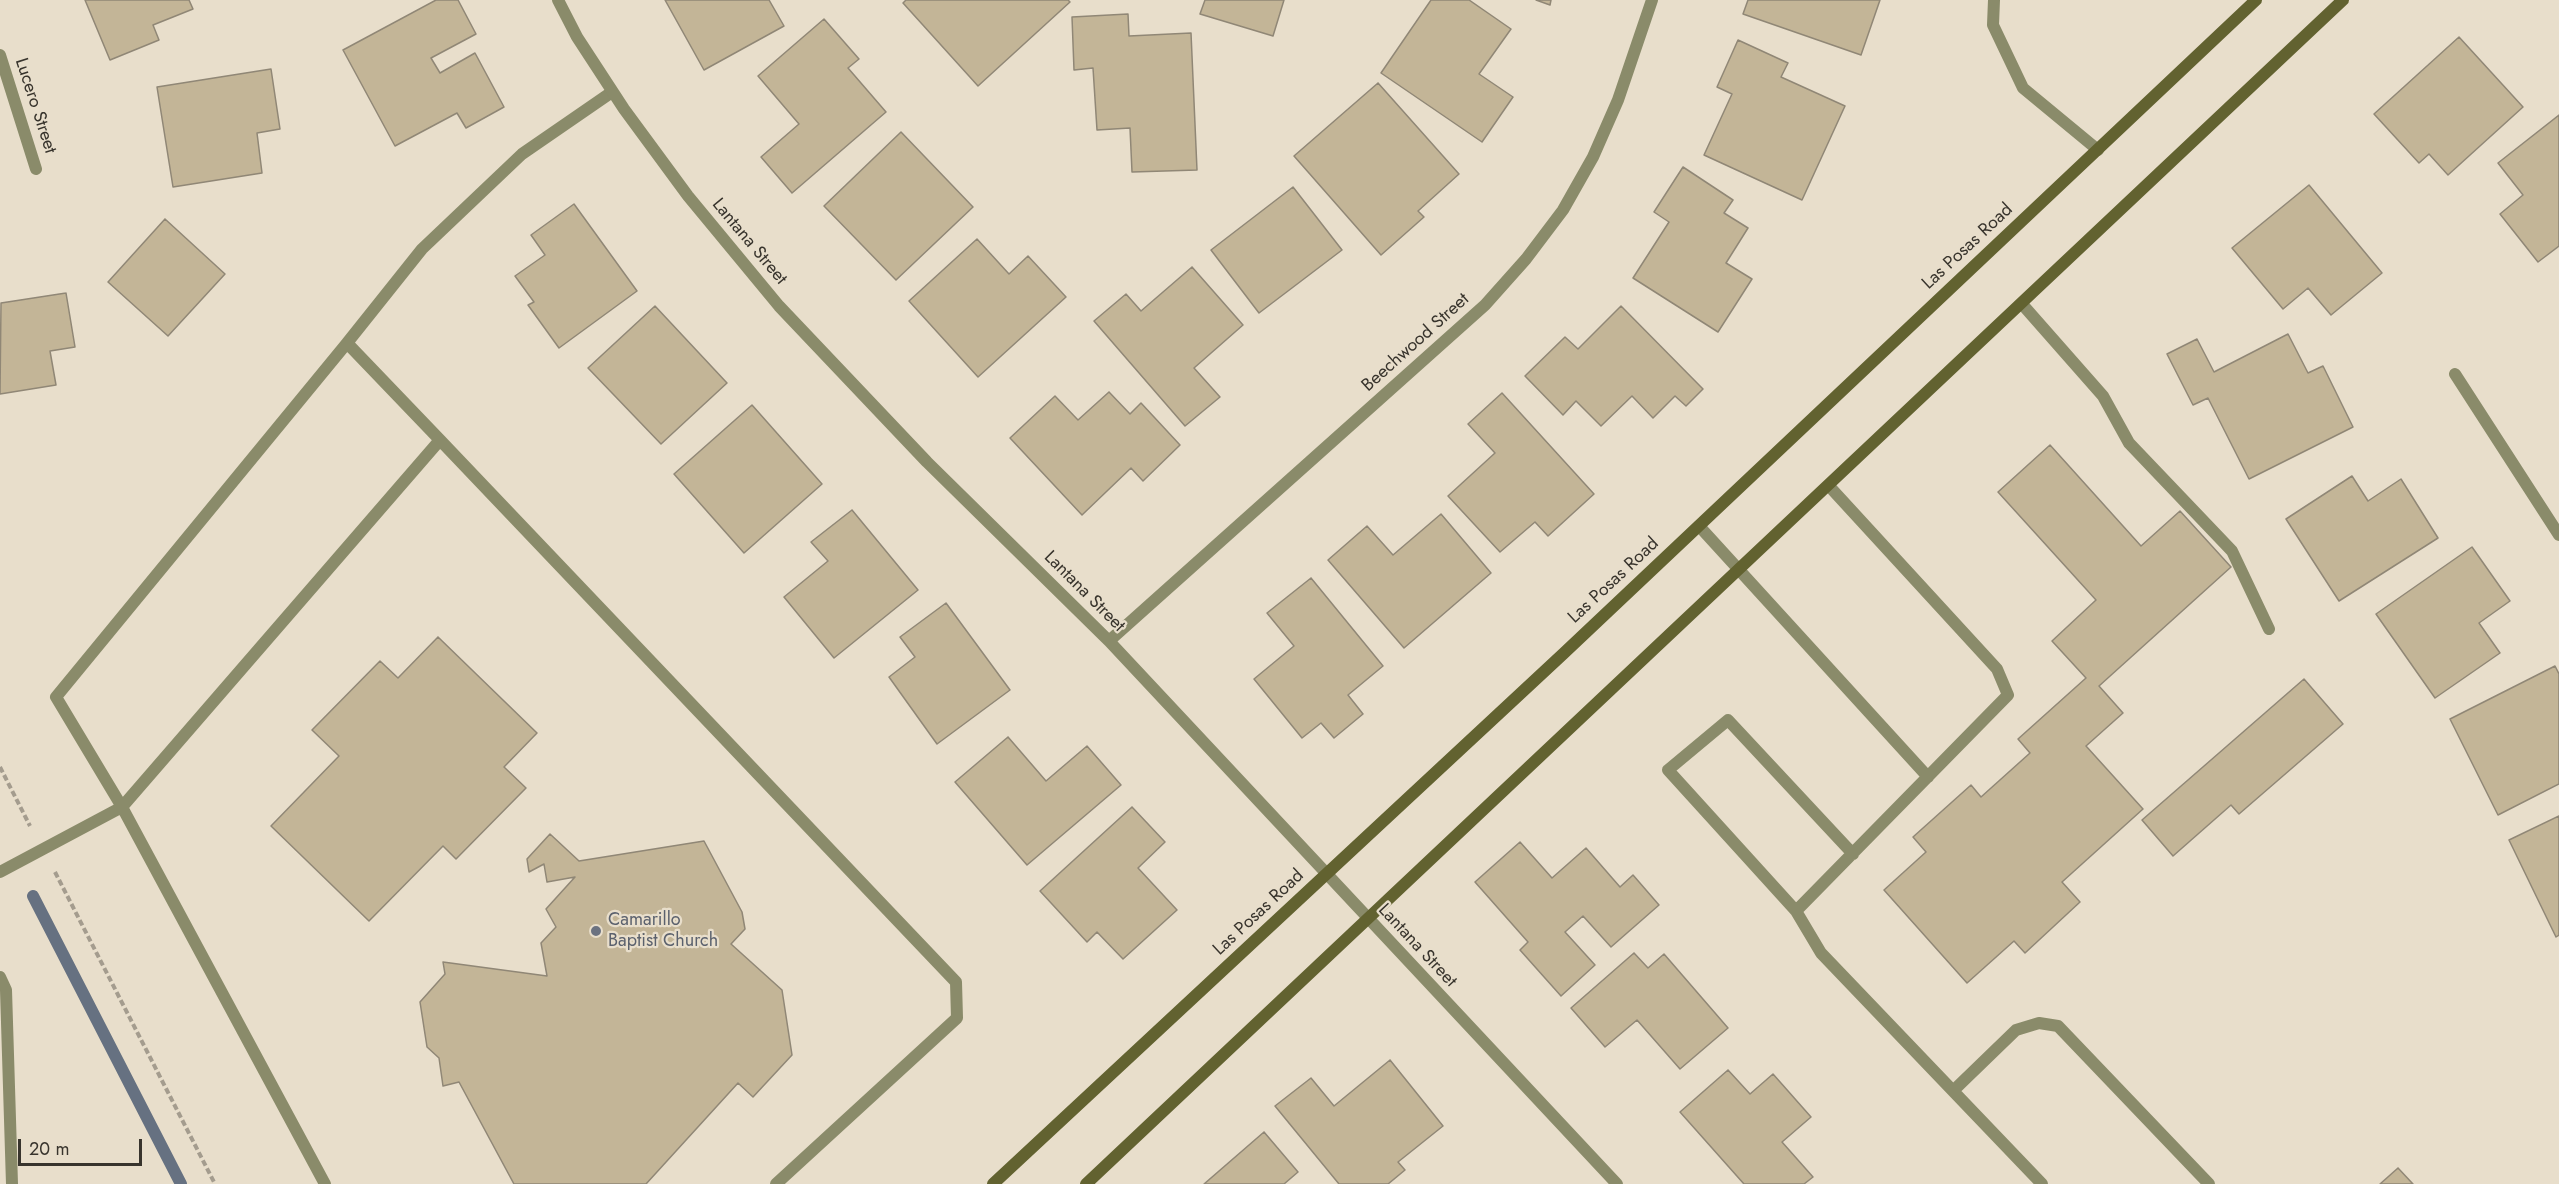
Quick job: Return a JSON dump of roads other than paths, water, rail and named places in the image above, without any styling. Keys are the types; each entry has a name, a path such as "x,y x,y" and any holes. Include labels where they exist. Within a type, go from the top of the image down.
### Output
{"main road":[{"name":"Las Posas Road","path":"993,1184 1699,526 2256,0"},
{"path":"1086,1184 2343,0"}],"street":[{"name":"Lantana Street","path":"558,0 577,38 612,92 688,196 779,306 927,462 1109,641 1617,1184"},
{"name":"Beechwood Street","path":"1109,641 1485,305 1526,259 1563,210 1593,156 1618,100 1652,0"},
{"path":"1994,0 1993,25 2023,88 2098,150"},
{"name":"Lucero Street","path":"0,55 36,169"},
{"path":"325,1184 122,807 56,697 422,249 522,154 612,92"},
{"path":"2022,304 2103,396 2129,443 2232,551 2269,628"},
{"path":"347,343 956,982 957,1018 776,1184"},
{"path":"2456,374 2559,535"},
{"path":"0,873 122,807 440,440"},
{"path":"1796,911 2008,695 1997,669 1829,486"},
{"path":"1699,526 1928,777"},
{"path":"1853,854 1728,720 1668,770 1796,911 1821,953 2042,1184"},
{"path":"0,977 6,990 12,1184"},
{"path":"1954,1090 2016,1030 2038,1023 2058,1026 2209,1184"}],"waterway":[{"path":"33,896 181,1184"}],"place":[{"name":"Camarillo Baptist Church","path":"596,931"}]}
